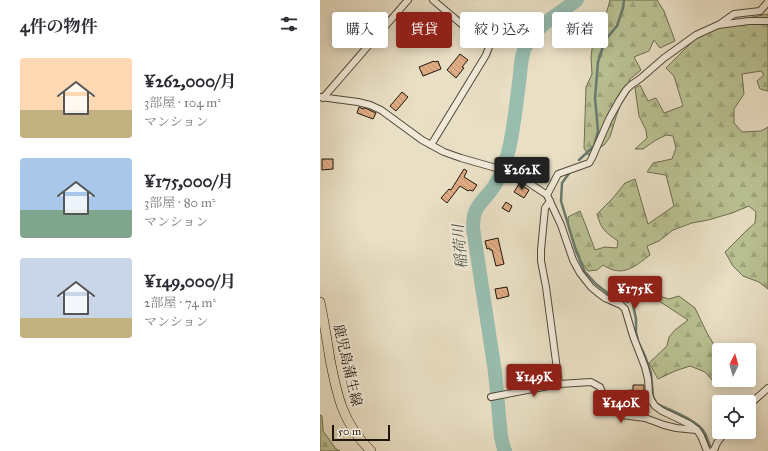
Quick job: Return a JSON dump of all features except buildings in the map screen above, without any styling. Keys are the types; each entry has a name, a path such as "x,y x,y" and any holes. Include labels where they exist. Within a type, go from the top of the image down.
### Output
{"main road":[{"name":"鹿児島蒲生線","path":"320,302 338,397 344,415 358,437 371,451"}],"street":[{"path":"322,97 408,0"},
{"path":"431,145 489,47 488,43 472,33 433,0"},
{"path":"559,384 541,261 545,208 558,174 589,163 609,119 630,85 641,78 670,53 696,35 717,26 734,14 760,11 768,0"},
{"path":"717,26 749,20 768,21"},
{"path":"322,97 370,105 381,110 422,140 444,152 496,168 523,179 549,198 573,260 580,273 597,292 605,298 621,305 625,309 633,336 645,367 651,400 655,406 662,411 689,424 697,430 707,451"},
{"path":"491,397 559,384 591,382 600,387 606,402 622,415 644,418 676,428 697,430"},
{"path":"756,399 768,388"},
{"path":"712,451 720,439"}],"green space":[{"path":"610,0 657,0 664,11 675,41 660,48 654,40 649,51 634,57 641,70 630,79 610,137 604,145 588,155 584,148 586,87 592,74 592,48 608,48 608,12 607,12"},
{"path":"768,14 768,91 760,89 757,81 764,75 761,71 742,74 744,94 734,109 734,123 742,132 761,131 768,127 768,289 759,282 743,276 733,266 725,252 755,223 756,212 749,206 732,213 692,223 673,230 659,241 647,246 650,255 633,267 622,271 617,271 603,265 597,270 588,271 581,261 569,230 568,217 580,211 595,250 605,247 617,248 618,241 604,230 597,214 625,183 635,179 648,224 674,206 666,175 647,172 653,163 672,159 676,148 673,136 666,135 643,149 635,149 647,138 646,130 639,116 635,88 640,85 648,101 656,98 664,113 683,106 674,76 666,68 696,38 742,19"},
{"path":"654,287 659,296 669,299 679,296 695,308 713,343 712,380 705,372 690,366 658,379 649,363 667,346 669,337 675,330 688,320 647,295"},
{"path":"320,415 322,416 323,431 336,449 340,451 320,451"}],"waterway":[{"name":"稲荷川","path":"505,451 501,437 495,372 473,228 474,217 478,206 498,179 507,158 521,63 525,48 537,30 577,0"},
{"path":"579,160 594,146 598,131 595,98 598,62 605,40 617,26 624,0"},
{"path":"570,172 562,183 561,201 576,251 585,272 596,284 610,295 628,302"},
{"path":"633,305 638,341 651,373 653,396 656,403 696,423 705,434 710,446"}]}
